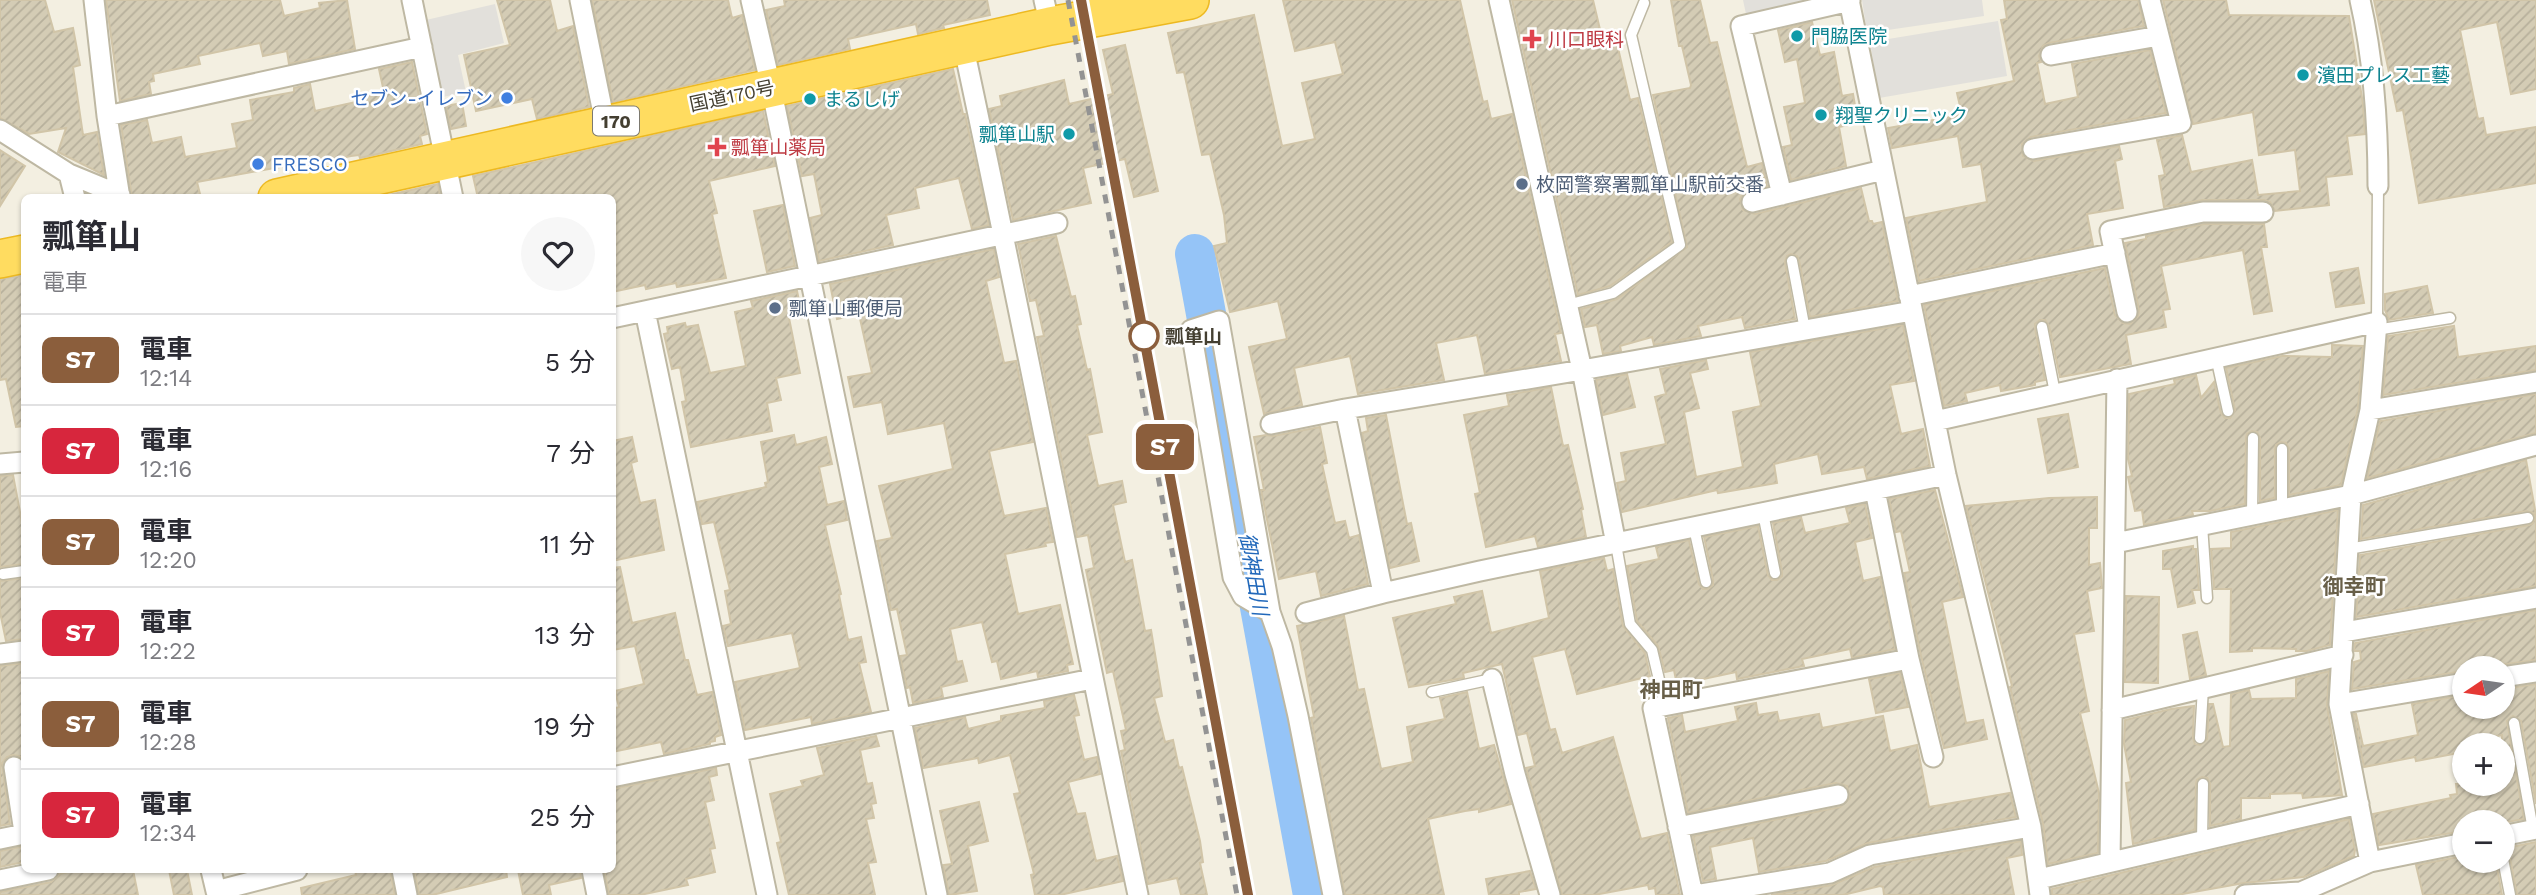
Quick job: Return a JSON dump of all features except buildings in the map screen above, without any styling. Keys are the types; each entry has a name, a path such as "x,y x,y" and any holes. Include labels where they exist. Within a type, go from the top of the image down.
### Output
{"highway":[{"name":"国道170号","path":"294,194 963,44 1047,13 1189,0"},
{"path":"0,259 21,255"}],"street":[{"path":"94,0 107,116 120,194"},
{"path":"412,0 452,194"},
{"path":"580,0 605,123"},
{"path":"751,0 937,895"},
{"path":"1499,0 1582,370 1616,544"},
{"path":"2034,149 2181,123 2150,0"},
{"path":"2360,0 2370,40 2378,135 2378,186"},
{"path":"1782,195 1741,26 1850,1 1946,475 2031,827 2040,887 2110,861 2359,804"},
{"path":"2052,55 2159,36"},
{"path":"963,44 1138,895"},
{"path":"107,116 422,47"},
{"path":"0,130 69,174 113,194"},
{"path":"1752,202 1883,170"},
{"path":"69,174 74,194"},
{"path":"2127,312 2110,231 2203,212 2263,212"},
{"path":"616,316 1057,223"},
{"path":"1271,424 1805,330 2115,253"},
{"path":"645,311 767,895"},
{"path":"1267,610 1243,596 1233,578 1191,331 1216,321 1219,321 1267,610 1282,646 1333,895"},
{"path":"1935,421 2216,357 2377,326 2370,410 2351,495 2339,704 2370,862"},
{"path":"2110,861 2117,379"},
{"path":"2370,410 2536,382"},
{"path":"1345,409 1383,593"},
{"path":"2115,543 2351,495 2536,445"},
{"path":"0,464 21,462"},
{"path":"1306,613 1383,593 1946,475"},
{"path":"1875,490 1909,659 1933,757"},
{"path":"2344,632 2536,598"},
{"path":"0,654 21,651"},
{"path":"2112,710 2343,654"},
{"path":"1909,659 1653,708 1694,895 1830,873 1870,855 2031,827"},
{"path":"2515,675 2536,672"},
{"path":"616,776 1092,679"},
{"path":"1492,679 1550,895"},
{"path":"2339,704 2452,685"},
{"path":"13,767 21,815"},
{"path":"1678,827 1838,795"},
{"path":"2515,833 2534,829"},
{"path":"0,839 21,834"},
{"path":"2249,895 2302,894 2370,862 2452,846"},
{"path":"0,880 34,873"},
{"path":"212,873 218,893 287,873"},
{"path":"403,873 407,895"},
{"path":"593,873 597,895"}],"lane":[{"path":"1567,305 1613,293 1680,245 1631,35 1644,3"},
{"path":"2378,186 2377,326 2450,318"},
{"path":"1792,261 1805,330"},
{"path":"2042,327 2055,393"},
{"path":"2216,357 2228,411"},
{"path":"2252,438 2252,515"},
{"path":"2282,449 2283,509"},
{"path":"1763,513 1775,573"},
{"path":"2348,549 2528,517"},
{"path":"2202,525 2207,598"},
{"path":"1694,527 1706,582"},
{"path":"1616,544 1630,624 1653,650 1665,705"},
{"path":"3,574 21,571"},
{"path":"1432,692 1492,679"},
{"path":"2200,738 2203,688"},
{"path":"2514,723 2534,829"},
{"path":"2202,840 2203,784"},
{"path":"2506,873 2510,895"}],"shaded area":[{"path":"1743,0 1822,0 1746,14"},
{"path":"1862,0 1982,0 1984,16 1867,33"},
{"path":"495,4 504,43 458,55 466,92 443,97 426,20"},
{"path":"1998,21 2007,76 1879,98 1870,42"}],"waterway":[{"name":"御神田川","path":"1195,254 1313,895"}],"railway":[{"path":"1068,0 1237,895"},
{"path":"1081,0 1248,895"}],"train":[{"name":"S7","path":"1081,0 1248,895"}],"place":[{"name":"門脇医院","path":"1797,36"},
{"name":"川口眼科","path":"1532,39"},
{"name":"濱田プレス工藝","path":"2303,75"},
{"name":"セブン-イレブン","path":"507,98"},
{"name":"まるしげ","path":"810,99"},
{"name":"翔聖クリニック","path":"1821,115"},
{"name":"瓢箪山駅","path":"1069,134"},
{"name":"瓢箪山薬局","path":"717,147"},
{"name":"FRESCO","path":"258,164"},
{"name":"枚岡警察署瓢箪山駅前交番","path":"1522,184"},
{"name":"瓢箪山郵便局","path":"775,308"},
{"name":"瓢箪山","path":"1144,336"}],"district":[{"name":"御幸町","path":"2354,586"},
{"name":"神田町","path":"1671,689"}]}
